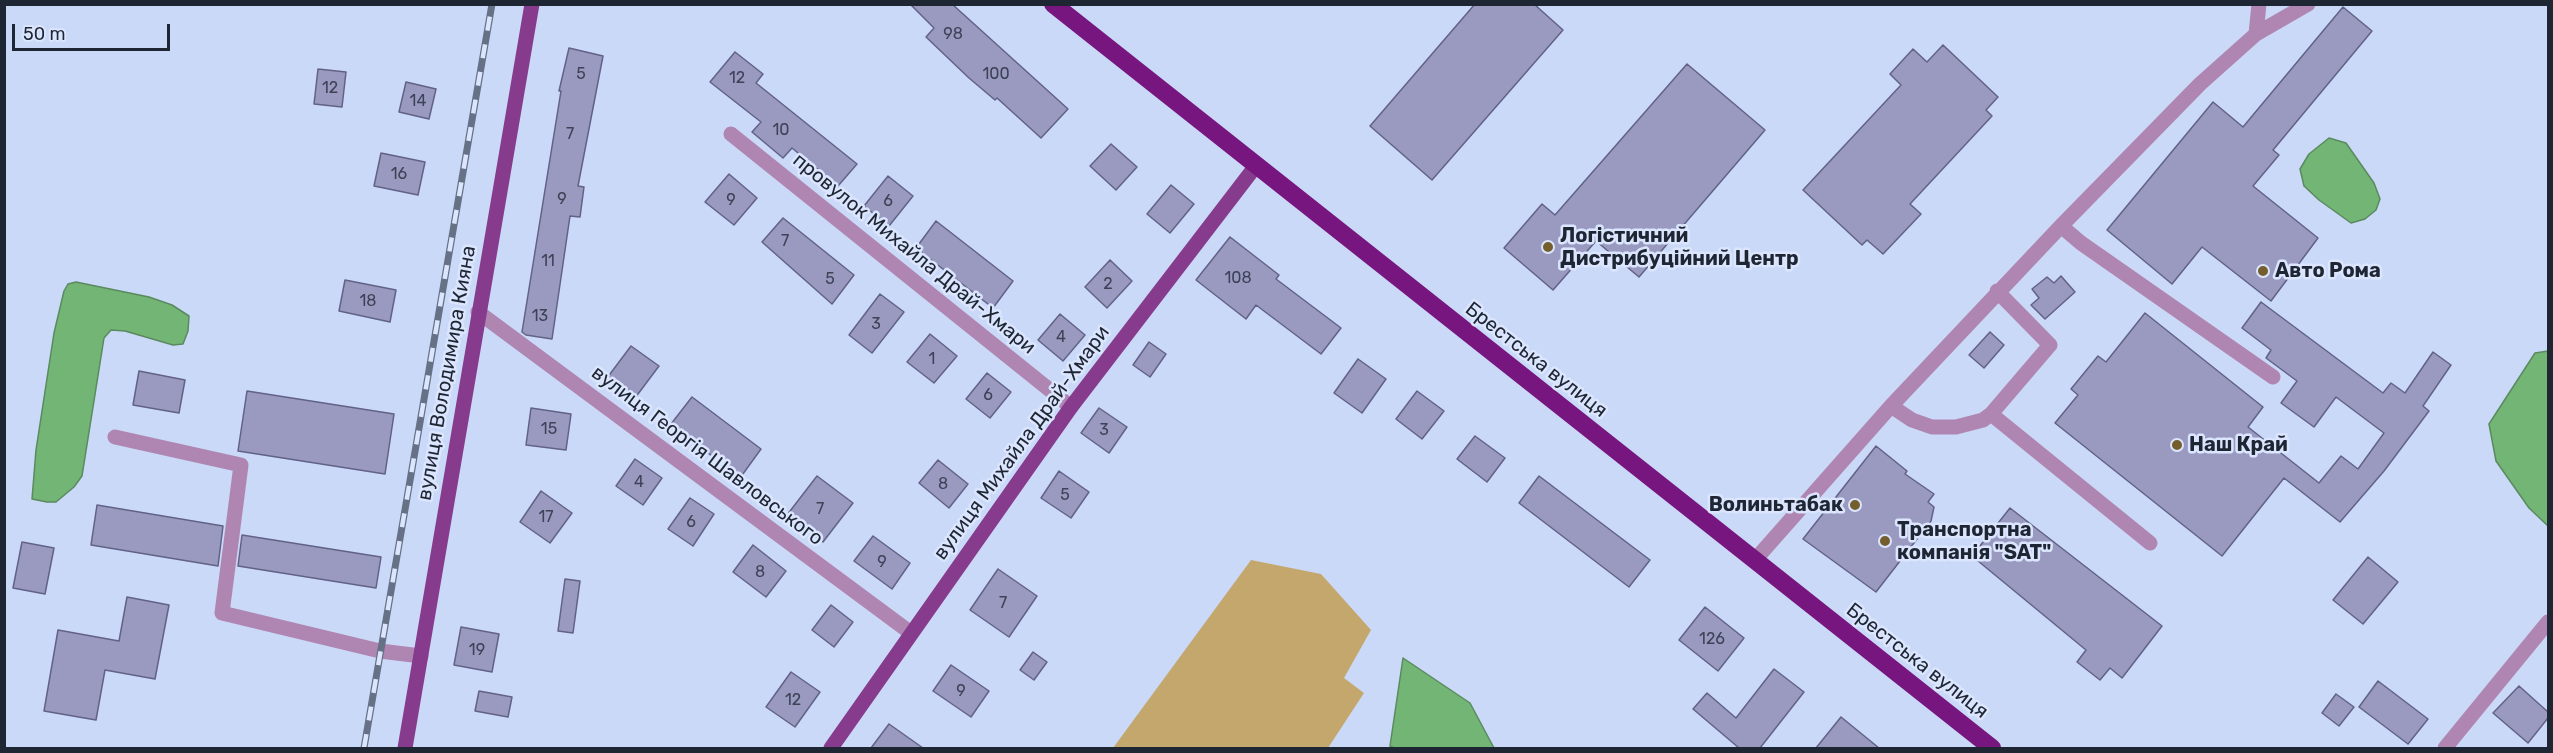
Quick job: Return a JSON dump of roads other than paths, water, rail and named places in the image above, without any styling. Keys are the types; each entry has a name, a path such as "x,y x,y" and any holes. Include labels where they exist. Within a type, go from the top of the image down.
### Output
{"highway":[{"name":"Брестська вулиця","path":"1053,4 1255,167 1992,748"}],"main road":[{"name":"вулиця Володимира Кияна","path":"405,748 477,312 532,4"},
{"name":"вулиця Михайла Драй-Хмари","path":"831,748 1071,407 1255,167"}],"street":[{"path":"2256,34 2259,4"},
{"path":"1754,561 1891,406 1997,291 2200,84 2256,34 2308,4"},
{"name":"провулок Михайла Драй-Хмари","path":"730,134 1071,407"},
{"path":"2061,226 2081,243 2273,378"},
{"path":"1891,406 1912,420 1932,427 1956,427 1983,420 1991,414 2050,345 1997,291"},
{"name":"вулиця Георгія Шавловського","path":"477,312 911,633"},
{"path":"1991,414 2150,543"},
{"path":"115,438 241,465 222,613 380,651 421,656"},
{"path":"2445,748 2548,622"}],"railway":[{"path":"364,748 492,4"}],"place":[{"name":"Логістичний Дистрибуційний Центр","path":"1548,247"},
{"name":"Авто Рома","path":"2263,271"},
{"name":"Наш Край","path":"2177,445"},
{"name":"Волиньтабак","path":"1855,505"},
{"name":"Транспортна компанія \"SAT\"","path":"1885,541"}]}
